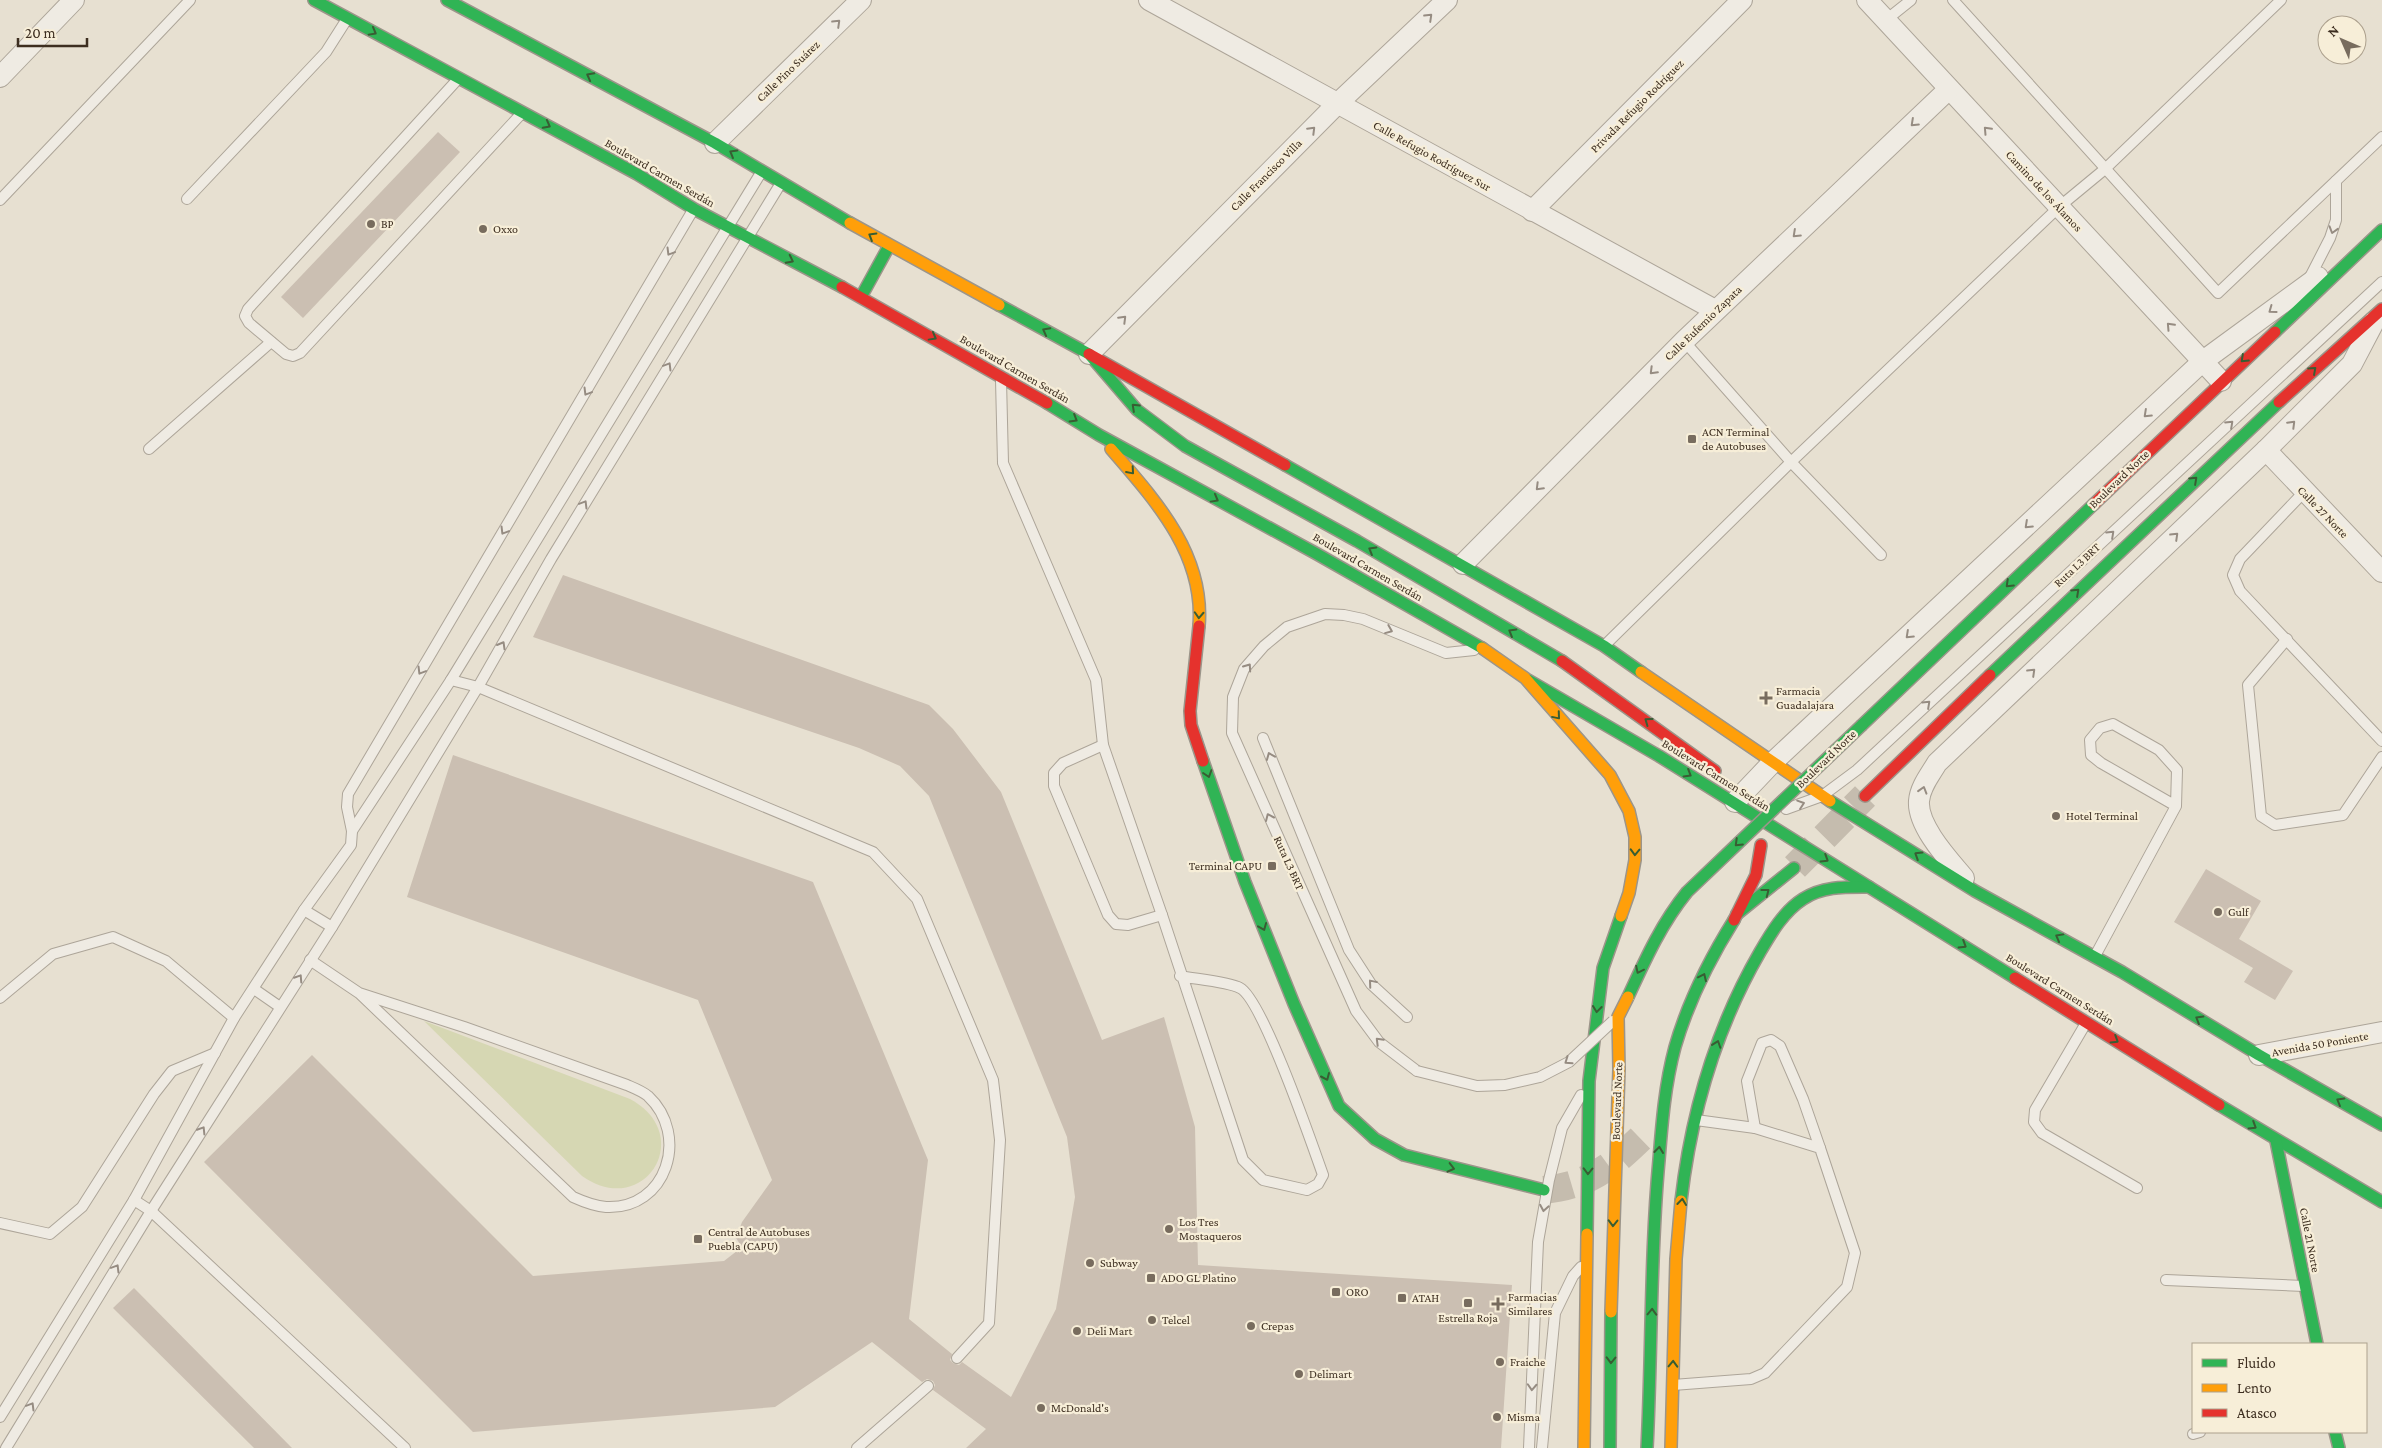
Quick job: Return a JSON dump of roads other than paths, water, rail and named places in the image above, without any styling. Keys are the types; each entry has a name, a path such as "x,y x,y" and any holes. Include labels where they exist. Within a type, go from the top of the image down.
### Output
{"main road":[{"name":"Boulevard Carmen Serdán","path":"314,0 637,174 726,227 861,297 1002,376 1099,435 1317,554 1484,649 1525,678 1576,706 1735,802 2276,1141 2382,1202"},
{"path":"447,0 715,143 888,246 1089,354 1463,564 1604,646 1772,764 1975,890 2382,1125"},
{"name":"Boulevard Norte","path":"1610,1448 1619,1069 1618,1017 1657,935 1670,913 1687,892 2221,381 2382,230"},
{"path":"861,297 888,246"},
{"path":"1865,796 2040,625 2254,423 2382,309"},
{"path":"1089,354 1137,410 1185,446 1357,541 1574,668 1715,771"},
{"path":"1099,435 1162,509 1178,536 1190,564 1198,591 1200,615 1190,681 1189,706 1192,724 1245,882 1294,1004 1339,1106 1375,1139 1404,1155 1544,1190"},
{"path":"1525,678 1610,775 1629,811 1635,837 1629,893 1602,968 1589,1081 1584,1448"},
{"path":"1647,1448 1655,1194 1664,1106 1672,1060 1681,1027 1711,960 1746,901 1758,875 1760,845"},
{"path":"1737,914 1794,868"},
{"path":"1671,1448 1676,1257 1683,1191 1695,1120 1716,1043 1735,998 1760,952 1787,914 1809,895 1835,888 1869,886"},
{"path":"1648,1129 1664,1106"},
{"name":"Calle 21 Norte","path":"2276,1141 2317,1343"},
{"path":"2335,1433 2339,1448"}],"street":[{"path":"0,77 74,0"},
{"name":"Calle Pino Suárez","path":"715,143 861,0"},
{"name":"Calle Refugio Rodríguez Sur","path":"1149,0 1715,310"},
{"name":"Calle Francisco Villa","path":"1089,354 1337,104 1446,0"},
{"name":"Privada Refugio Rodríguez","path":"1532,211 1742,0"},
{"name":"Camino de los Álamos","path":"1867,0 2221,381"},
{"name":"Calle Eufemio Zapata","path":"1463,564 1715,310 1949,89"},
{"name":"Boulevard Norte","path":"1735,802 1772,764 2203,361 2382,230"},
{"path":"1975,890 1944,854 1925,826 1919,803 1924,784 1937,763 2266,450 2352,364 2382,309"},
{"name":"Calle 27 Norte","path":"2266,450 2382,572"},
{"name":"Avenida 50 Poniente","path":"2259,1055 2382,1032"}],"lane":[{"path":"0,200 190,0"},
{"path":"1886,20 1911,0"},
{"path":"1953,0 2218,293 2381,140"},
{"path":"1604,646 1791,462 2058,207 2104,169 2281,0"},
{"path":"187,199 326,52 348,18"},
{"path":"458,78 248,309 245,316 249,323 286,354 293,356 300,353 522,112"},
{"path":"352,831 451,680 762,170"},
{"path":"2299,308 2304,287 2319,262 2336,220 2336,181"},
{"path":"6,1448 151,1211 332,927 478,687 551,558 782,182"},
{"path":"0,1417 134,1200 234,1018 304,910 351,845 352,831 347,807 348,794 694,209"},
{"name":"Ruta L3 BRT","path":"1754,815 1782,811 1822,796 1864,763 2382,282"},
{"path":"1684,341 1791,462 1881,555"},
{"path":"148,449 271,342"},
{"path":"1002,376 1003,463 1096,680 1103,745 1162,915 1180,976 1243,1160 1263,1180 1307,1190 1318,1184 1324,1175 1265,1024 1252,998 1240,988 1180,976"},
{"path":"2304,492 2240,559 2233,575 2240,591 2382,741"},
{"name":"Ruta L3 BRT","path":"1484,649 1446,653 1363,620 1325,614 1287,627 1264,646 1244,670 1233,697 1232,733 1356,1012 1379,1042 1417,1071 1477,1086 1505,1085 1540,1077 1569,1062 1618,1017"},
{"path":"2287,639 2248,685 2261,816 2275,825 2343,816 2382,758"},
{"path":"451,680 478,687 872,852 916,899 993,1080 1000,1140 988,1323 957,1358"},
{"path":"2094,957 2176,806 2177,770 2171,761 2159,750 2113,724 2100,728 2090,740 2091,755 2101,763 2176,806"},
{"path":"1263,738 1349,950 1371,984 1407,1018"},
{"path":"1103,745 1063,763 1054,773 1054,786 1108,915 1116,924 1128,925 1162,915"},
{"path":"304,910 332,927"},
{"path":"0,998 53,954 113,937 166,961 234,1018"},
{"path":"310,960 359,993 573,1197 590,1205 621,1206 644,1196 660,1180 667,1163 670,1138 668,1127 661,1111 646,1095 628,1085 474,1030 359,993"},
{"path":"254,989 280,1006"},
{"path":"2086,1022 2035,1110 2034,1122 2042,1133 2137,1188"},
{"path":"1672,1385 1751,1379 1765,1373 1847,1287 1855,1253 1803,1100 1780,1046 1771,1040 1762,1043 1747,1081 1755,1128"},
{"path":"0,1223 50,1234 82,1207 154,1094 172,1071 215,1053"},
{"path":"1529,1448 1538,1242 1549,1180 1562,1128 1589,1081"},
{"path":"1695,1120 1755,1128 1820,1148"},
{"path":"134,1200 151,1211 405,1448"},
{"path":"1542,1448 1555,1313 1573,1276 1587,1261"},
{"path":"2166,1280 2305,1286"},
{"path":"857,1448 928,1386"}],"tunnel":[{"path":"1795,867 1865,796"},
{"path":"1544,1190 1574,1184 1599,1173 1643,1136"}],"place":[{"name":"BP","path":"371,224"},
{"name":"Oxxo","path":"483,229"},
{"name":"ACN Terminal de Autobuses","path":"1692,439"},
{"name":"Farmacia Guadalajara","path":"1766,698"},
{"name":"Hotel Terminal","path":"2056,816"},
{"name":"Terminal CAPU","path":"1272,866"},
{"name":"Gulf","path":"2218,912"},
{"name":"Los Tres Mostaqueros","path":"1169,1229"},
{"name":"Central de Autobuses Puebla (CAPU)","path":"698,1239"},
{"name":"Subway","path":"1090,1263"},
{"name":"ADO GL Platino","path":"1151,1278"},
{"name":"ORO","path":"1336,1292"},
{"name":"ATAH","path":"1402,1298"},
{"name":"Estrella Roja","path":"1468,1303"},
{"name":"Farmacias Similares","path":"1498,1304"},
{"name":"Telcel","path":"1152,1320"},
{"name":"Crepas","path":"1251,1326"},
{"name":"Deli Mart","path":"1077,1331"},
{"name":"Fraiche","path":"1500,1362"},
{"name":"Delimart","path":"1299,1374"},
{"name":"McDonald's","path":"1041,1408"},
{"name":"Misma","path":"1497,1417"}]}
